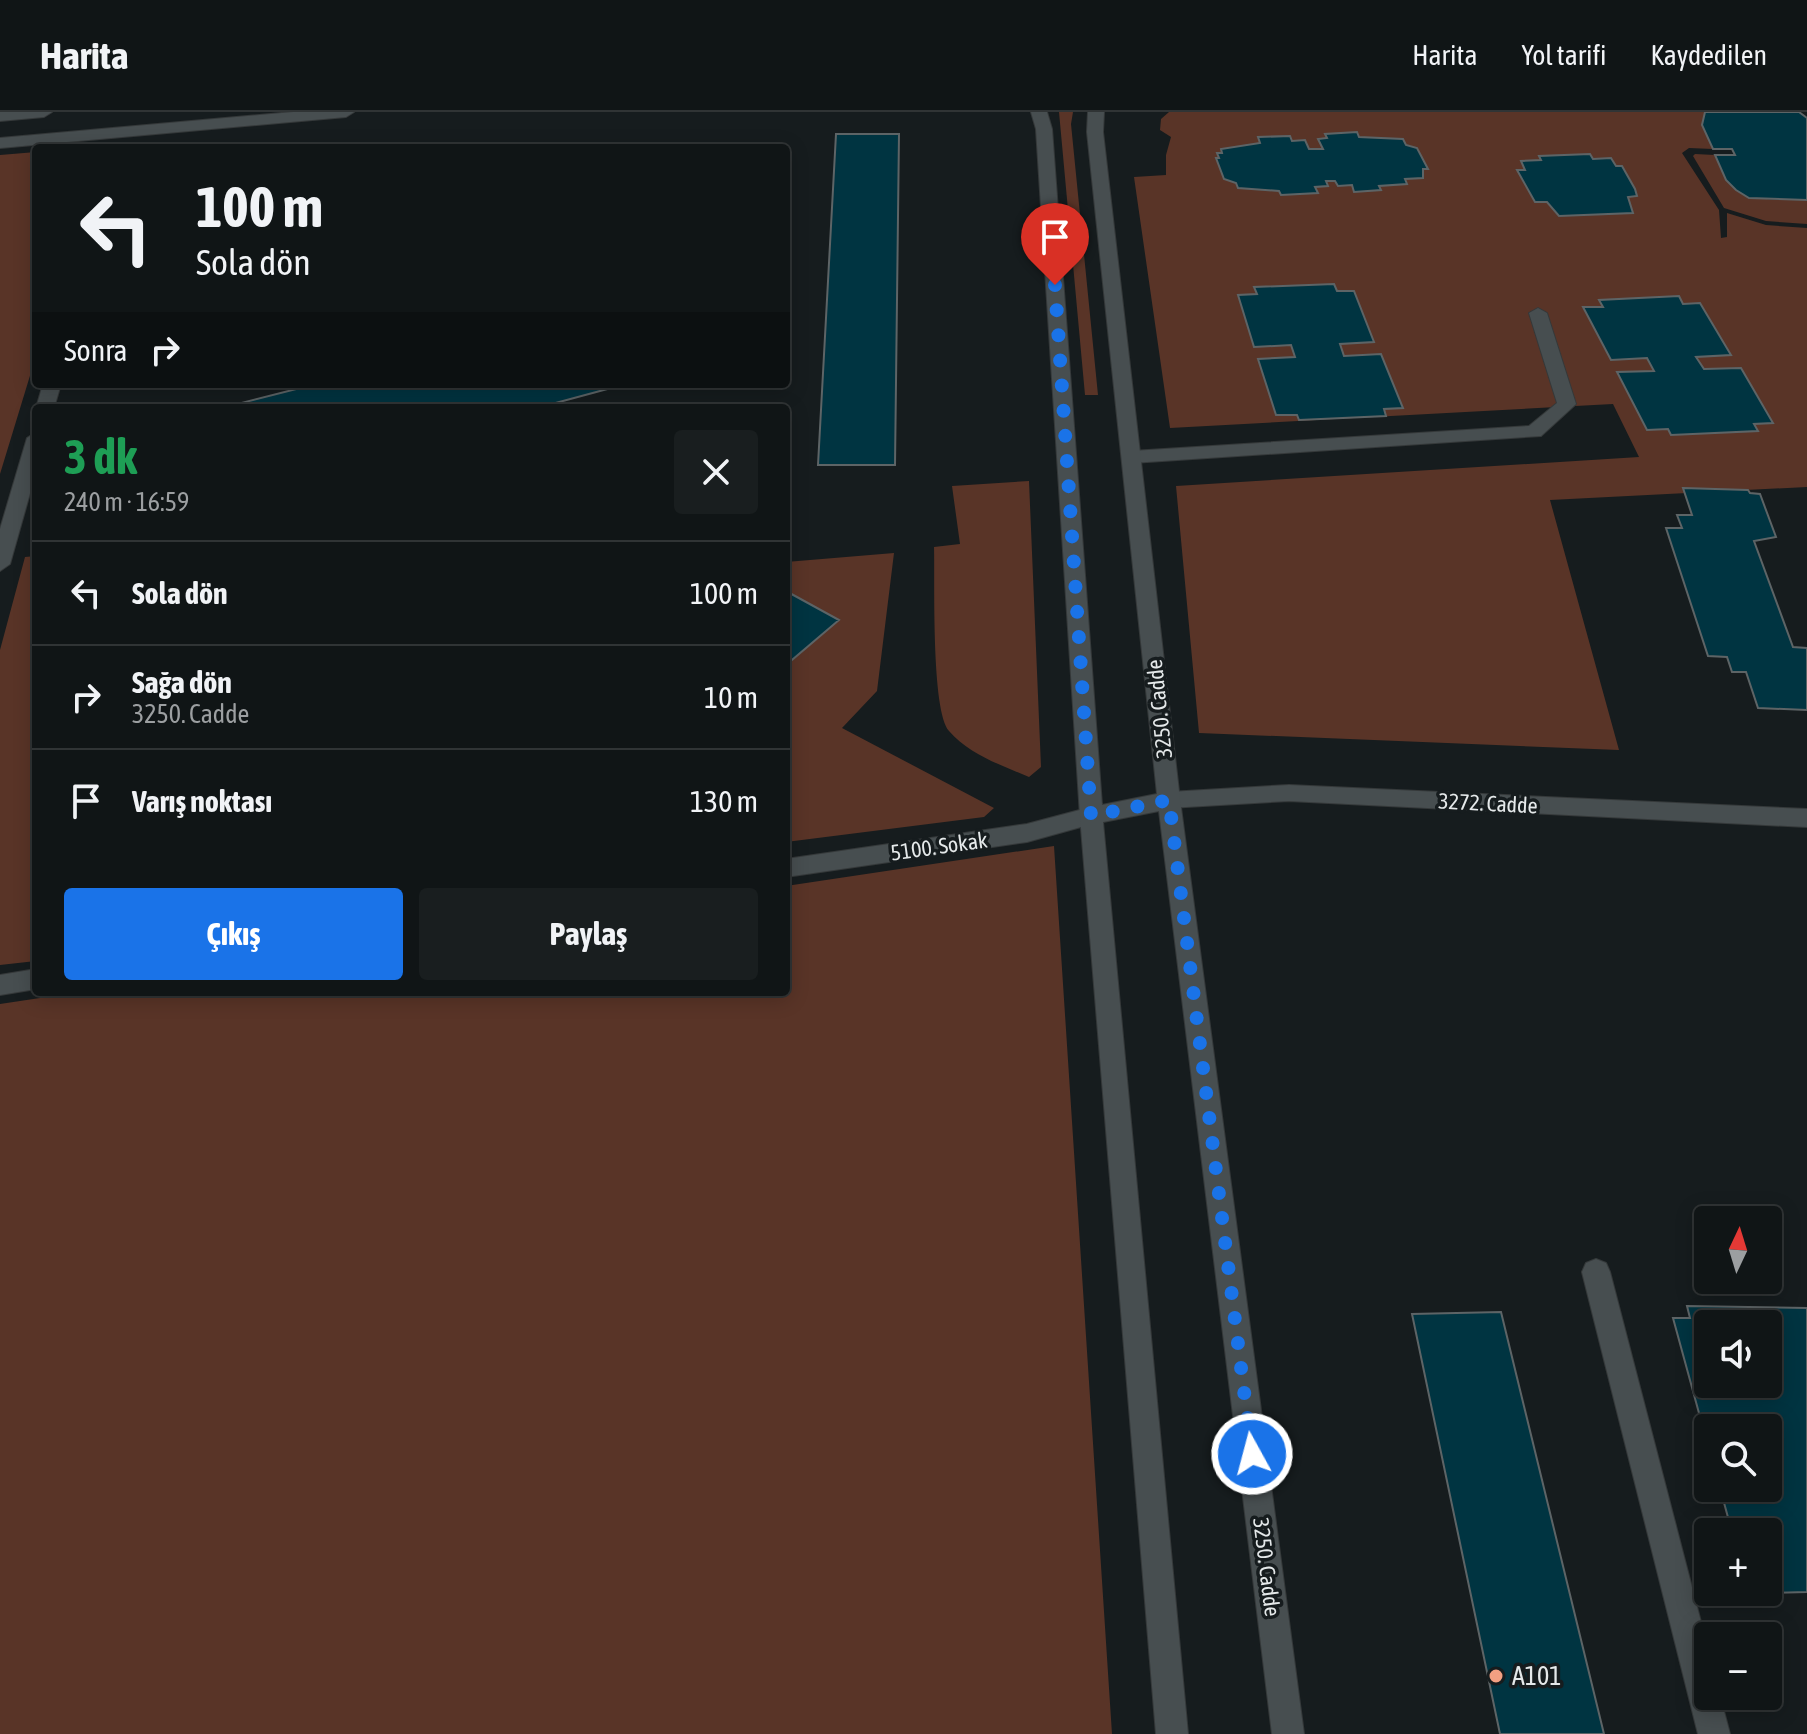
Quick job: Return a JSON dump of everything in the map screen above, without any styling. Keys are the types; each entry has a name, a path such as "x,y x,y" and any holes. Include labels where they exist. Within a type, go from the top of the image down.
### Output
{"street":[{"path":"0,116 44,112"},
{"path":"0,143 346,112"},
{"path":"1039,112 1045,145 1091,816 1172,1734"},
{"name":"3250. Cadde","path":"1096,112 1095,132 1169,800 1288,1734"},
{"path":"106,118 124,131"},
{"path":"120,144 124,131"},
{"path":"1132,457 1534,432 1567,404 1538,313"},
{"path":"0,564 32,452"},
{"name":"3272. Cadde","path":"1091,816 1169,800 1289,793 1807,818"},
{"name":"5100. Sokak","path":"790,867 1027,833 1091,816"},
{"path":"0,985 32,980"},
{"path":"1596,1272 1714,1734"}],"shaded area":[{"path":"1059,112 1073,112 1071,124 1098,395 1085,395"},
{"path":"1169,112 1705,112 1702,125 1713,149 1689,148 1682,153 1719,210 1721,238 1727,237 1727,213 1766,225 1807,228 1807,487 1550,500 1619,750 1199,733 1176,486 1639,457 1613,404 1170,428 1134,177 1166,175 1166,155 1171,137 1160,130 1161,119"},
{"path":"32,152 32,369 0,474 0,155"},
{"path":"1715,155 1732,183 1751,196 1807,200 1807,224 1766,221 1724,208 1693,156"},
{"path":"1029,481 1041,767 1029,777 966,747 949,731 943,718 937,673 934,547 960,544 952,486"},
{"path":"894,553 877,691 842,728 994,808 984,817 790,841 790,562"},
{"path":"32,556 32,961 0,965 0,650 25,557"},
{"path":"1054,846 1112,1734 0,1734 0,1004 53,996 790,996 790,885"}],"building":[{"path":"1705,112 1799,112 1807,118 1807,200 1749,198 1736,190 1726,180 1715,155 1735,155 1732,149 1713,149 1702,125"},
{"path":"1357,132 1359,137 1403,139 1406,145 1417,148 1428,169 1423,169 1423,178 1405,179 1407,184 1379,186 1381,190 1354,192 1352,185 1338,186 1335,181 1326,181 1328,186 1315,187 1318,193 1281,195 1279,191 1238,188 1236,183 1224,179 1216,158 1219,158 1217,153 1222,153 1221,149 1260,143 1258,137 1290,136 1292,141 1305,140 1309,149 1323,149 1318,139 1327,138 1325,134"},
{"path":"836,134 899,134 895,465 818,465"},
{"path":"1590,154 1593,159 1611,158 1616,166 1622,166 1637,196 1628,197 1633,213 1559,216 1547,202 1535,202 1517,170 1525,170 1521,161 1541,160 1539,156"},
{"path":"1334,284 1337,291 1354,291 1374,342 1340,344 1344,356 1381,354 1403,408 1384,409 1386,416 1299,420 1297,415 1276,415 1258,359 1295,357 1291,345 1254,347 1238,295 1257,294 1254,287"},
{"path":"1679,296 1683,304 1700,303 1731,355 1696,357 1704,369 1741,368 1773,423 1754,424 1758,431 1671,435 1668,429 1647,430 1617,372 1654,371 1647,358 1611,360 1583,307 1603,307 1599,300"},
{"path":"300,388 611,388 552,404 238,404"},
{"path":"1683,488 1748,490 1760,494 1776,537 1754,541 1793,647 1807,648 1807,710 1758,708 1746,672 1732,672 1727,657 1708,656 1666,528 1682,528 1677,515 1692,515"},
{"path":"790,593 839,620 790,662"},
{"path":"1687,1306 1807,1308 1807,1592 1782,1593 1782,1518 1728,1518 1724,1502 1782,1502 1782,1414 1699,1414 1695,1398 1782,1398 1782,1310 1694,1310 1694,1395 1673,1318 1690,1318"},
{"path":"1501,1312 1604,1734 1500,1734 1412,1314"}],"place":[{"name":"A101","path":"1496,1676"}],"route":[{"path":"1055,285 1091,816 1169,800 1252,1454"}]}
